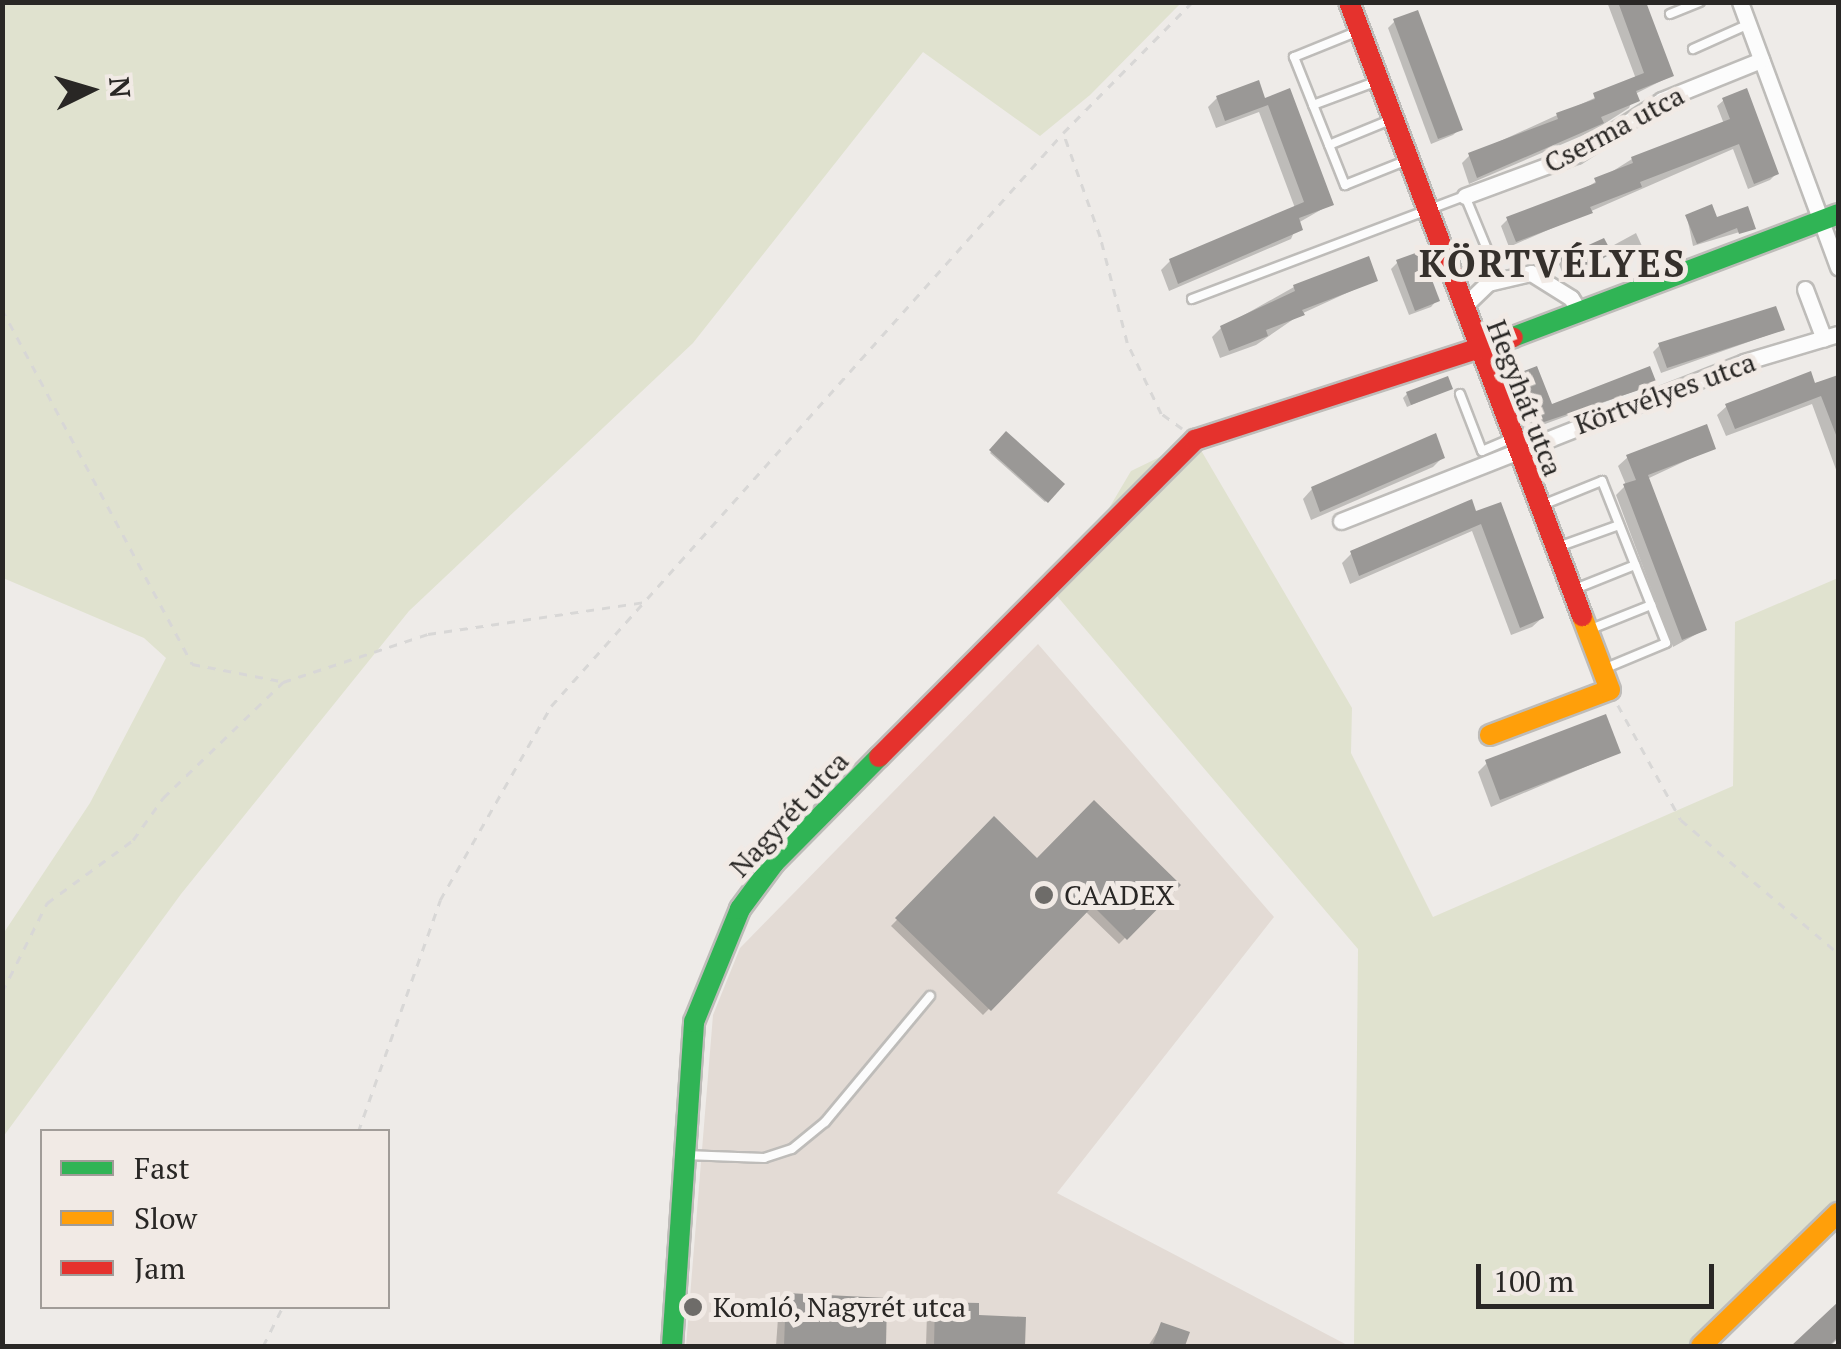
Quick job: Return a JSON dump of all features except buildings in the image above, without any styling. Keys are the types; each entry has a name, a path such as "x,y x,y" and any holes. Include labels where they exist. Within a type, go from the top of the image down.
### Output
{"street":[{"name":"Hegyhát utca","path":"1349,2 1424,213 1610,690"},
{"path":"1740,2 1830,218 1838,267"},
{"name":"Cserma utca","path":"1466,196 1576,155 1662,100 1761,60"},
{"path":"1195,440 1477,350 1830,218"},
{"path":"1462,308 1488,283 1531,274 1571,298 1579,310"},
{"name":"Körtvélyes utca","path":"1341,521 1512,444 1831,336 1804,289"},
{"name":"Nagyrét utca","path":"672,1346 681,1155 694,1022 740,909 774,863 1195,440"},
{"path":"1490,736 1610,690"},
{"path":"1701,1346 1838,1213"}],"lane":[{"path":"1670,14 1700,2"},
{"path":"1693,48 1748,24"},
{"path":"1359,31 1294,56 1345,186 1405,161"},
{"path":"1314,105 1377,82"},
{"path":"1329,145 1390,120"},
{"path":"1192,299 1466,196 1488,254"},
{"path":"1460,394 1482,451 1512,444"},
{"path":"1537,507 1602,481 1666,644 1602,670"},
{"path":"1554,549 1619,525"},
{"path":"1570,590 1635,565"},
{"path":"1586,631 1651,605"},
{"path":"681,1155 764,1158 792,1149 825,1122 930,996"}],"path":[{"path":"359,1129 440,900 551,706 1063,134 1192,2"},
{"path":"1063,134 1100,237 1126,343 1160,414 1195,440"},
{"path":"2,309 192,664 283,682"},
{"path":"2,992 47,903 133,840 163,798 283,682 428,634 647,602"},
{"path":"1610,690 1682,820 1838,953"},
{"path":"263,1346 282,1309"}],"shaded area":[{"path":"1038,644 1274,917 1057,1193 1349,1346 686,1346 713,1015 740,948"}],"green space":[{"path":"3,2 1181,3 1090,95 1040,136 923,52 693,343 409,611 181,894 3,1137 3,934 90,803 166,658 144,638 3,578"},
{"path":"1195,440 1352,708 1351,753 1433,917 1733,786 1735,622 1838,578 1838,1213 1701,1346 1354,1346 1358,949 1057,596 1131,471"}],"traffic: fast":[{"path":"1513,337 1838,214"},
{"path":"672,1346 694,1022 740,909 774,863 879,757"}],"traffic: slow":[{"path":"1490,735 1610,690 1582,616"},
{"path":"1701,1346 1838,1213"}],"traffic: jam":[{"path":"1349,2 1582,616"},
{"path":"879,757 1195,440 1513,337"}],"place":[{"name":"CAADEX","path":"1044,895"},
{"name":"Komló, Nagyrét utca","path":"693,1307"}],"district":[{"name":"KÖRTVÉLYES","path":"1553,264"}]}
